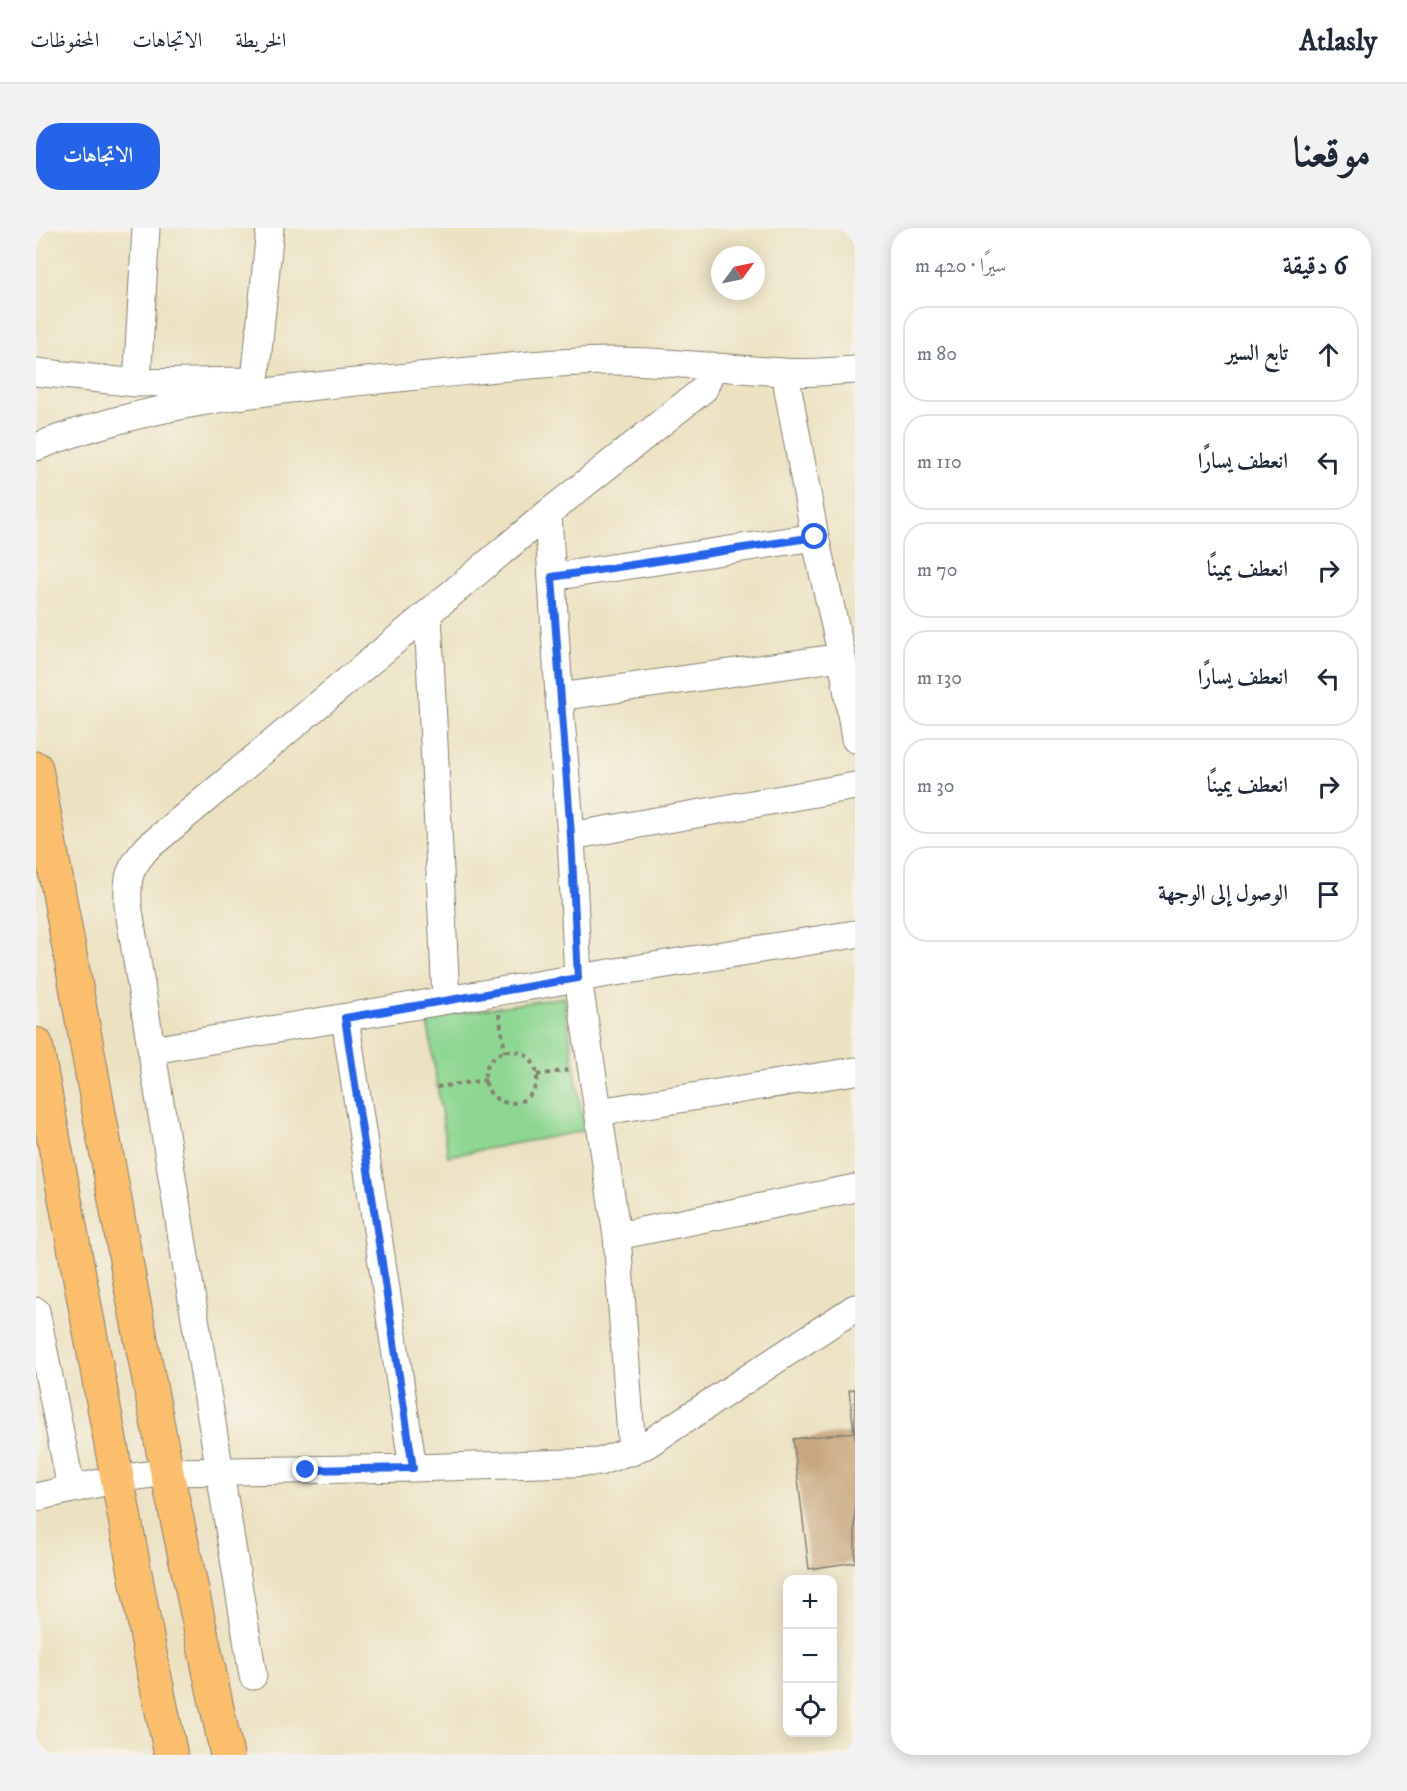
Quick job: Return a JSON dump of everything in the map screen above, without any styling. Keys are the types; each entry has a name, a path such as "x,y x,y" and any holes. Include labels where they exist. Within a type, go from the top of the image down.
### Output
{"highway":[{"path":"36,768 167,1472 227,1755"},
{"path":"36,1044 171,1755"}],"street":[{"path":"137,383 146,228"},
{"path":"255,381 270,228"},
{"path":"36,447 124,418 213,400 317,385 607,361 666,362 785,373 855,370"},
{"path":"253,1676 128,905 128,880 133,864 147,848 548,513 704,389 713,366"},
{"path":"36,372 137,383 255,381 317,385"},
{"path":"785,373 815,537 842,657 855,739"},
{"path":"548,513 559,697 571,836 578,978 616,1236 632,1452"},
{"path":"552,577 815,537"},
{"path":"428,614 446,1000"},
{"path":"559,697 842,657"},
{"path":"571,836 855,786"},
{"path":"152,1050 855,934"},
{"path":"345,1018 413,1468"},
{"path":"598,1112 855,1071"},
{"path":"616,1236 855,1188"},
{"path":"36,1497 118,1479 167,1472 599,1462 646,1446 855,1308"},
{"path":"36,1311 71,1488"}],"path":[{"path":"495,992 505,1052"},
{"path":"513,1051 530,1059 537,1075 533,1090 528,1097 513,1103 498,1099 491,1094 486,1080 486,1070 496,1055 513,1051"},
{"path":"537,1075 591,1066"},
{"path":"437,1087 486,1080"}],"green space":[{"path":"564,997 584,1131 448,1156 427,1018"}],"building":[{"path":"855,1389 855,1432 854,1432 849,1390"},
{"path":"855,1432 855,1562 809,1569 793,1439"}],"route":[{"path":"306,1470 413,1468 345,1018 578,978 571,836 552,577 815,537"}]}
